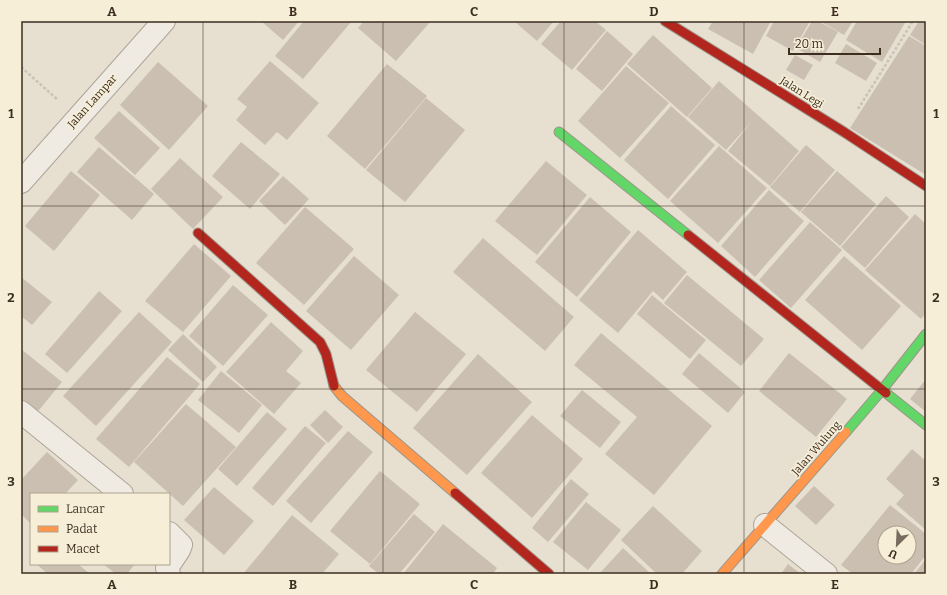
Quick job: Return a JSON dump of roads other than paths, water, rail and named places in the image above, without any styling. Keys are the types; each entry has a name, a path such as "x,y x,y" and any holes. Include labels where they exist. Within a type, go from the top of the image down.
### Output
{"street":[{"name":"Jalan Lampar","path":"21,182 164,21"},
{"name":"Jalan Legi","path":"665,21 844,132 926,186"},
{"path":"559,132 926,425"},
{"path":"198,233 320,342 327,357 335,388 342,396 549,574"},
{"name":"Jalan Wulung","path":"722,574 882,390 926,334"},
{"path":"21,412 121,493"},
{"path":"765,525 826,574"},
{"path":"170,533 181,545 170,564"}]}
